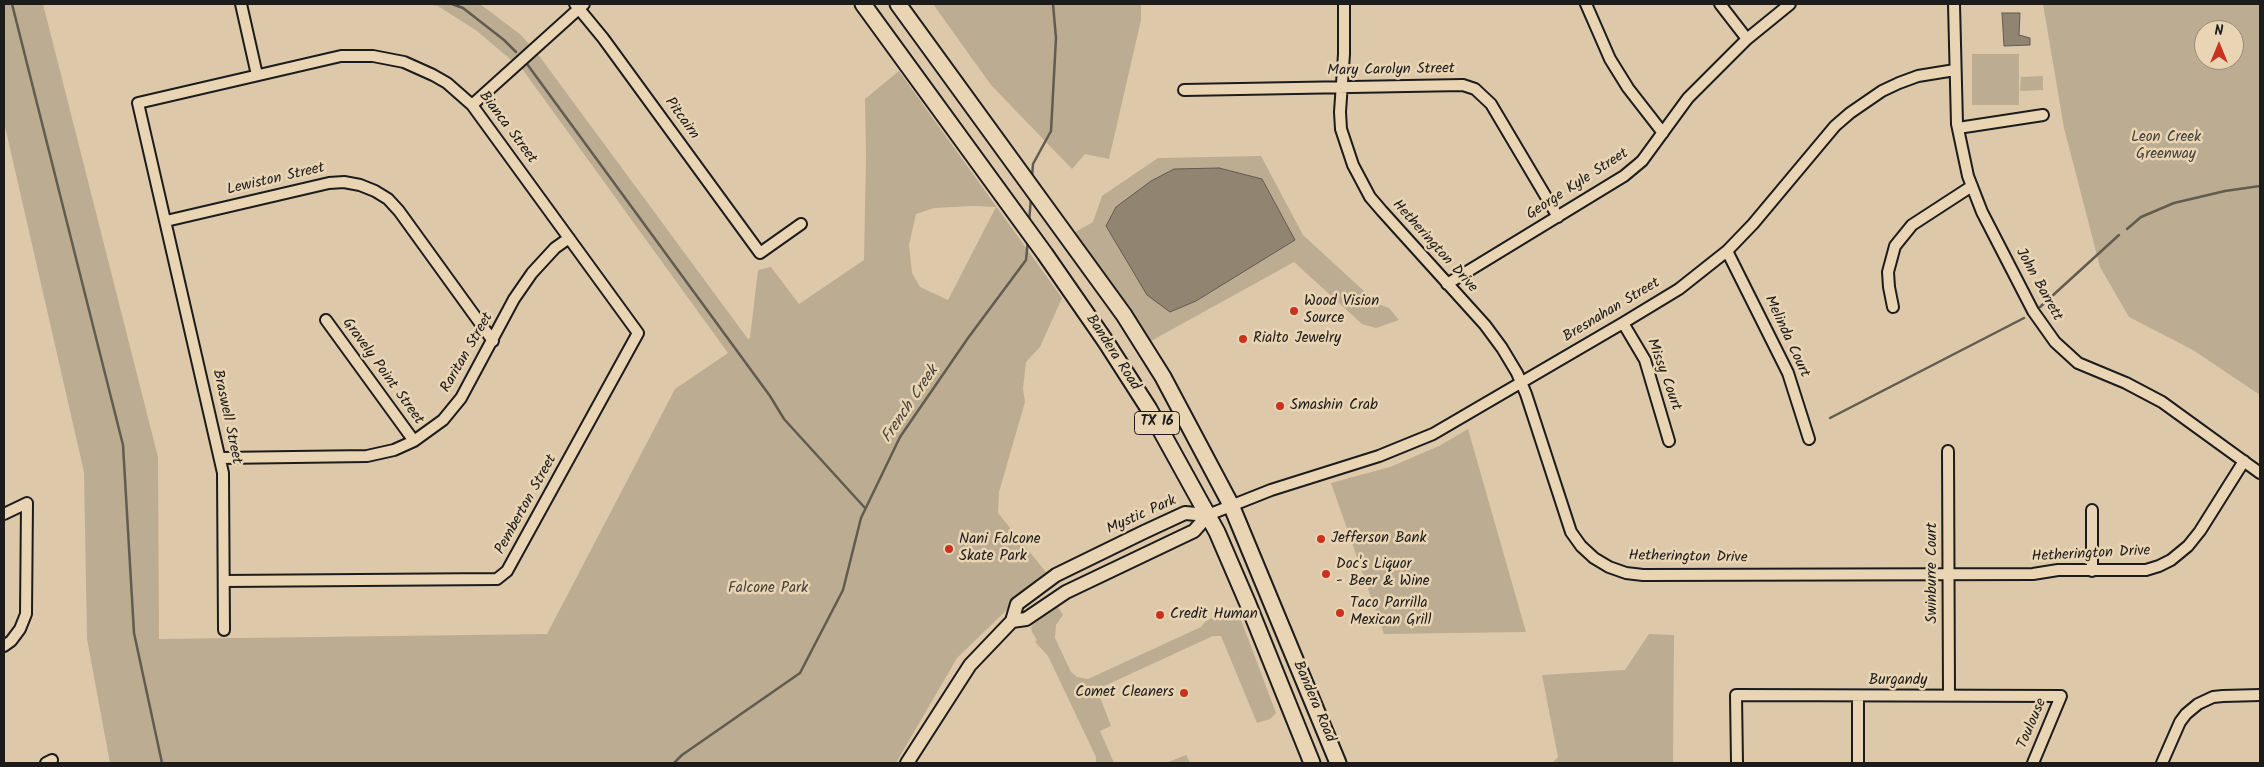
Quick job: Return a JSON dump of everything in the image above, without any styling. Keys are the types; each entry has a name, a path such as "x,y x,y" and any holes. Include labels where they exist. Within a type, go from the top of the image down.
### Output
{"main road":[{"name":"Bandera Road","path":"863,4 1045,254 1106,342 1149,409 1208,514 1241,586 1312,763"},
{"name":"Bandera Road","path":"898,4 1124,315 1163,377 1231,505 1338,763"},
{"path":"956,132 978,114"}],"street":[{"path":"241,4 257,75"},
{"name":"Hetherington Drive","path":"1344,4 1341,130 1349,157 1361,182 1382,211 1490,332 1502,348 1522,382 1571,532 1581,546 1594,558 1609,567 1626,573 1644,575 1948,574 2146,570 2160,566 2179,554 2200,531 2244,461"},
{"path":"1586,4 1610,59 1628,88 1663,133"},
{"path":"1720,4 1747,39"},
{"name":"George Kyle Street","path":"1447,284 1624,176 1642,161 1677,110 1688,98 1747,39 1790,4"},
{"name":"John Barrett","path":"1954,4 1958,128 1972,186 1982,212 2033,312 2060,348 2078,363 2126,383 2162,402 2260,472"},
{"path":"472,105 579,5"},
{"name":"Pitcairn","path":"579,5 760,253 802,224"},
{"name":"Bianca Street","path":"166,221 138,103 341,56 373,56 404,62 433,75 459,93 472,105 638,333"},
{"name":"Bresnahan Street","path":"1208,514 1271,490 1379,456 1433,434 1623,322 1678,289 1704,271 1727,251 1753,224 1835,126 1850,113 1873,96 1899,83 1937,72 1955,70"},
{"name":"Mary Carolyn Street","path":"1184,90 1454,84 1475,89 1491,104 1558,217"},
{"path":"1958,128 2043,114"},
{"name":"Lewiston Street","path":"166,221 329,183 344,182 360,185 375,191 399,211 493,341"},
{"path":"1893,308 1888,287 1888,272 1895,246 1912,224 1972,186"},
{"name":"Braswell Street","path":"166,221 224,473 224,630"},
{"name":"Raritan Street","path":"221,458 366,456 394,450 414,441 432,429 453,409 469,386 514,299 532,273 555,248 569,238"},
{"name":"Melinda Court","path":"1727,251 1788,373 1809,439"},
{"name":"Gravely Point Street","path":"326,320 414,441"},
{"name":"Missy Court","path":"1623,322 1645,360 1669,441"},
{"name":"Pemberton Street","path":"224,581 497,579 507,571 638,333"},
{"name":"Swinburre Court","path":"1948,451 1949,695"},
{"path":"4,514 27,503 26,614 20,629 4,646"},
{"path":"2092,510 2092,571"},
{"name":"Mystic Park","path":"907,763 970,665 1012,621 1017,604 1056,575 1185,513 1208,514"},
{"name":"Mystic Park","path":"1012,621 1026,619 1066,592 1194,531 1208,514"},
{"name":"Burgandy","path":"1737,763 1736,696 2061,696"},
{"path":"1858,696 1858,763"},
{"name":"Toulouse","path":"2033,763 2061,696"},
{"path":"2162,763 2180,722 2198,704 2223,696 2260,696"}],"green space":[{"name":"Falcone Park","path":"4,4 43,4 158,457 159,639 547,634 675,389 728,353 523,70 477,31 438,6 428,4 480,4 521,35 540,57 748,339 750,338 758,270 771,267 799,304 864,260 865,99 899,71 1062,298 1040,347 1026,362 1023,389 1025,402 999,492 998,513 1046,572 957,658 896,763 110,763 87,639 84,472 4,122","holes":["996,207 948,300 920,287 912,273 909,245 916,214 934,208"]},
{"path":"933,4 1141,4 1141,20 1109,159 1085,154 1072,169 991,85"},
{"name":"Leon Creek Greenway","path":"2043,4 2260,4 2260,395 2193,350 2129,317 2100,267 2064,128"},
{"path":"1972,54 2019,54 2019,105 1972,105"},
{"path":"2043,76 2043,90 2020,91 2021,77"},
{"path":"1261,156 1303,235 1378,304 1389,308 1399,320 1376,328 1362,324 1294,262 1151,341 1075,232 1093,222 1102,196 1158,158"},
{"path":"1468,429 1526,632 1384,634 1331,483 1390,467 1439,446"},
{"path":"1058,607 1063,615 1056,625 1055,638 1071,672 1077,677 1088,679 1201,627 1205,622 1220,613 1229,615 1238,612 1276,713 1270,719 1257,723 1221,636 1213,636 1102,687 1100,697 1111,726 1100,731 1114,763 1096,763 1096,757 1048,656 1035,642 1037,640 1032,632 1031,627 1035,623"},
{"path":"1649,634 1674,635 1673,763 1552,763 1558,757 1542,675 1625,670"},
{"path":"1186,755 1190,763 1166,763"}],"shaded area":[{"path":"2002,13 2020,13 2019,35 2030,38 2030,45 2004,46"},
{"path":"1219,168 1262,179 1295,240 1196,301 1170,312 1147,295 1106,226 1116,207 1151,181 1174,169"}],"waterway":[{"path":"12,4 123,445 134,633 162,763"},
{"path":"452,4 463,8 504,40 516,52"},
{"name":"French Creek","path":"1032,177 1033,164 1051,131 1056,38 1053,4"},
{"path":"527,64 770,396 784,419 865,508"},
{"path":"2127,229 2141,217 2174,203 2225,191 2260,186"},
{"name":"French Creek","path":"1029,222 1031,198"},
{"path":"2040,307 2119,235"},
{"name":"French Creek","path":"674,763 682,755 800,673 843,590 861,518 900,437 968,338 1026,260 1028,240"},
{"path":"1830,418 2024,318"}],"place":[{"name":"Wood Vision Source","path":"1294,311"},
{"name":"Rialto Jewelry","path":"1243,339"},
{"name":"Smashin Crab","path":"1280,406"},
{"name":"Jefferson Bank","path":"1321,539"},
{"name":"Nani Falcone Skate Park","path":"949,549"},
{"name":"Doc's Liquor - Beer & Wine","path":"1326,574"},
{"name":"Taco Parrilla Mexican Grill","path":"1340,613"},
{"name":"Credit Human","path":"1160,615"},
{"name":"Comet Cleaners","path":"1184,693"}]}
